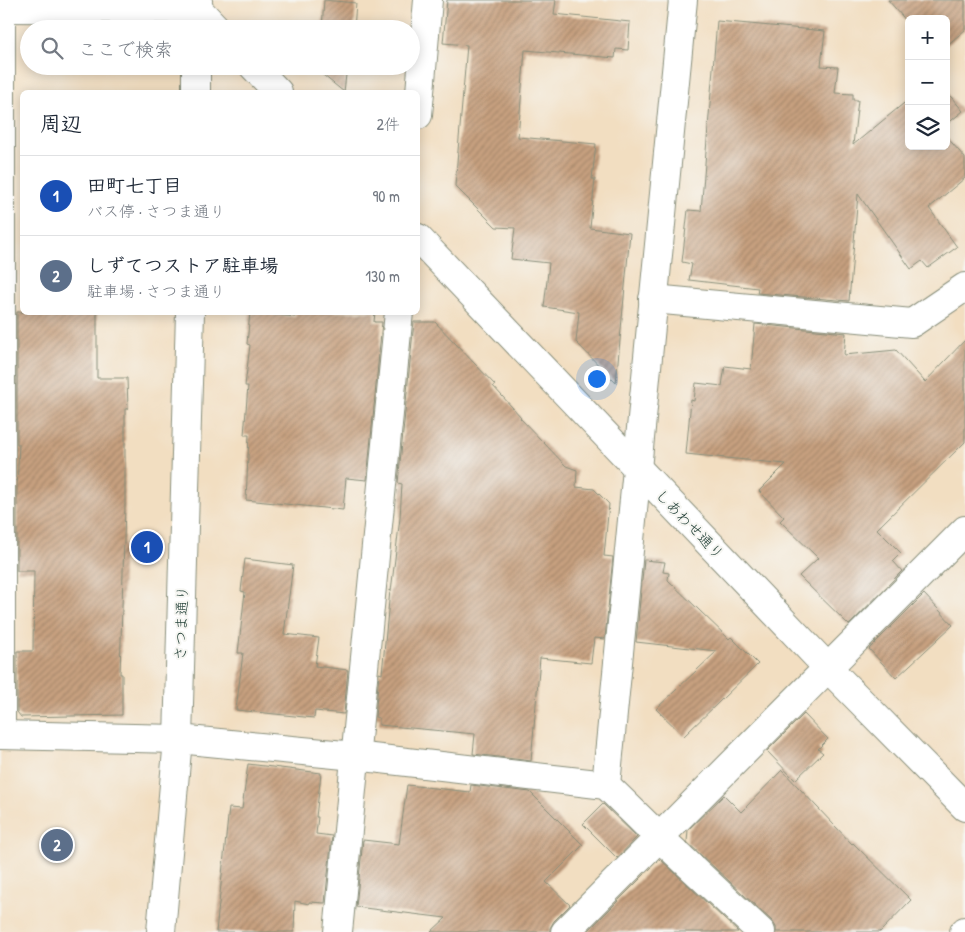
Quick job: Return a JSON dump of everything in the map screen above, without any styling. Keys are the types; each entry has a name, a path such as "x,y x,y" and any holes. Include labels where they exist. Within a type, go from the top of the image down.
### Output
{"street":[{"path":"420,91 428,0"},
{"path":"606,785 682,0"},
{"path":"198,12 1,6 0,735 178,739 355,756 606,785 761,932"},
{"path":"196,75 196,90"},
{"path":"262,75 276,90"},
{"name":"しあわせ通り","path":"420,240 827,667 965,807"},
{"path":"653,299 912,323 965,287"},
{"name":"さつま通り","path":"161,932 178,739 190,315"},
{"path":"338,932 399,315"},
{"path":"565,932 965,530"}],"building":[{"path":"324,0 356,3 355,20 323,20"},
{"path":"447,0 556,0 554,14 630,22 628,50 616,49 615,58 525,50 518,137 596,144 590,228 630,233 616,383 576,342 579,312 544,307 549,263 511,259 515,228 496,227 455,186 467,45 443,43"},
{"path":"888,0 965,0 965,30 950,43 950,15 905,15 905,19"},
{"path":"717,21 825,31 821,66 838,67 835,93 853,94 853,100 858,100 853,145 905,102 905,150 950,150 950,141 965,158 965,178 929,208 957,247 928,268 922,261 911,269 858,194 849,301 757,293 758,288 689,280 692,264 682,262 688,210 701,211"},
{"path":"323,75 346,75 344,90 342,90"},
{"path":"950,96 963,111 950,122"},
{"path":"17,312 20,312 20,315 97,315 97,378 127,378 128,409 125,409 125,505 120,674 122,674 122,715 21,717 17,712 17,651 33,651 34,571 17,571 19,444 17,444"},
{"path":"250,315 295,317 295,315 375,315 374,322 382,322 367,480 346,478 343,510 246,500 249,435 244,435 248,386 245,386 250,345 247,344"},
{"path":"414,322 435,322 495,385 493,386 520,418 566,466 577,470 576,487 594,489 609,504 604,556 613,557 605,639 594,638 591,663 540,658 531,761 473,754 475,734 379,725 379,718 375,717 379,673 382,674 390,590 400,518 402,484 398,483"},
{"path":"755,324 846,333 844,355 896,350 925,382 965,340 965,442 877,529 901,553 893,561 902,571 849,625 799,576 818,558 780,521 784,517 759,491 786,464 686,454 691,400 694,401 696,383 722,386 725,366 751,369"},
{"path":"245,559 293,565 284,634 319,638 315,666 348,670 344,714 315,711 314,718 236,710 243,653 238,653 245,592 241,591"},
{"path":"644,560 665,562 663,572 669,573 668,580 729,639 731,637 758,664 684,736 656,709 717,651 636,642"},
{"path":"924,594 953,625 896,678 869,649"},
{"path":"804,714 828,739 818,749 823,753 795,780 767,751"},
{"path":"248,764 321,773 316,834 332,836 325,903 309,902 309,904 295,901 294,932 216,932 229,808 242,809"},
{"path":"782,770 852,844 911,900 880,932 776,932 776,927 772,921 687,842 688,830 724,795 741,812"},
{"path":"407,785 470,792 471,785 530,792 583,845 546,882 570,905 554,921 550,932 431,932 446,918 356,907 363,840 399,844"},
{"path":"603,804 637,837 617,858 583,824"},
{"path":"660,859 738,932 587,932"}],"place":[{"name":"田町七丁目","path":"147,547"},
{"name":"しずてつストア駐車場","path":"57,845"}]}
